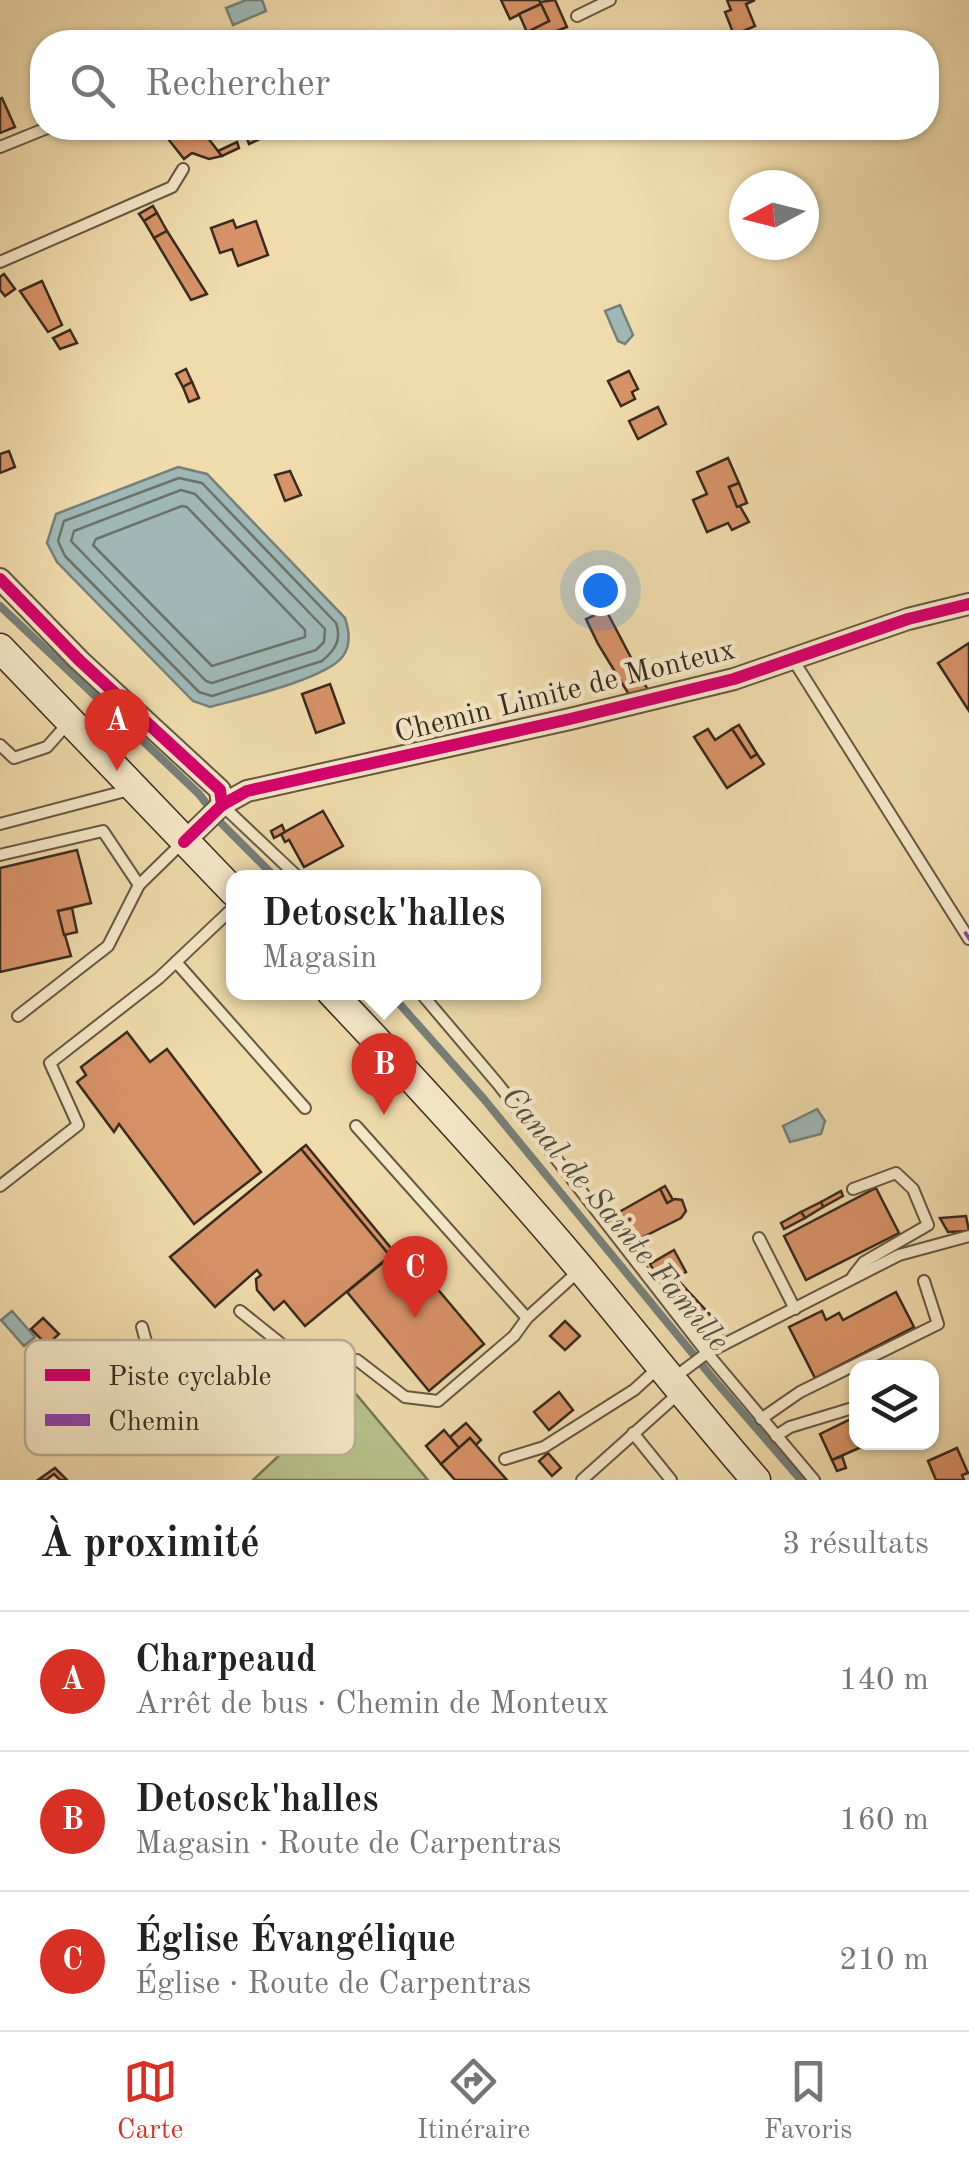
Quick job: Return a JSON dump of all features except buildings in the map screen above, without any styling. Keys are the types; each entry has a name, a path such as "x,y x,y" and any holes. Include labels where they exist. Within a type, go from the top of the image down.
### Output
{"main road":[{"path":"0,648 226,884"},
{"path":"339,1000 581,1269 756,1480"}],"street":[{"path":"0,579 79,660 220,790 222,805"},
{"name":"Chemin Limite de Monteux","path":"184,842 222,805 247,792 734,678 908,618 969,604"}],"lane":[{"path":"577,16 610,0"},
{"path":"0,147 30,135"},
{"path":"0,262 172,187 183,170"},
{"path":"792,658 969,939"},
{"path":"0,745 14,758 47,747 70,722"},
{"path":"0,824 134,788"},
{"path":"222,805 290,870"},
{"path":"0,855 103,831 139,885"},
{"path":"18,1016 108,946 139,885 184,842"},
{"path":"0,1186 78,1125 50,1063 176,962 226,915"},
{"path":"176,962 305,1108"},
{"path":"427,1000 498,1084 706,1354 814,1480"},
{"path":"356,1126 527,1318"},
{"path":"849,1281 864,1262 928,1224 913,1189 896,1173 853,1189"},
{"path":"582,1480 633,1433 670,1380 706,1354 899,1255 969,1236"},
{"path":"759,1238 794,1309"},
{"path":"355,1360 404,1397 438,1401 514,1336 527,1318 581,1269"},
{"path":"761,1418 800,1392 938,1324 924,1281"},
{"path":"240,1311 276,1340"},
{"path":"142,1326 146,1340"},
{"path":"505,1458 544,1447 634,1390 670,1380"},
{"path":"776,1436 790,1427 849,1409"},
{"path":"633,1433 672,1480"}],"green space":[{"path":"355,1393 428,1480 253,1480 280,1455 355,1455"}],"water":[{"path":"246,0 262,0 266,11 233,25 226,8"},
{"path":"620,305 633,335 625,344 618,341 605,311"},
{"path":"178,467 207,474 345,618 347,647 334,664 281,687 210,707 193,701 57,562 47,543 56,514"},
{"path":"817,1109 825,1121 821,1134 790,1142 783,1126"},
{"path":"12,1311 35,1337 25,1340 24,1346 1,1320"}],"waterway":[{"name":"Canal de Sainte Famille","path":"0,606 199,794 221,823 268,870"},
{"name":"Canal de Sainte Famille","path":"396,1000 483,1098 801,1480"}],"cycle path":[{"path":"0,579 79,660 220,790 222,805"},
{"path":"184,842 222,805 247,791 734,679 908,619 969,604"}],"place":[{"name":"Charpeaud","path":"117,771"},
{"name":"Detosck'halles","path":"384,1115"},
{"name":"Église Évangélique","path":"415,1318"}]}
